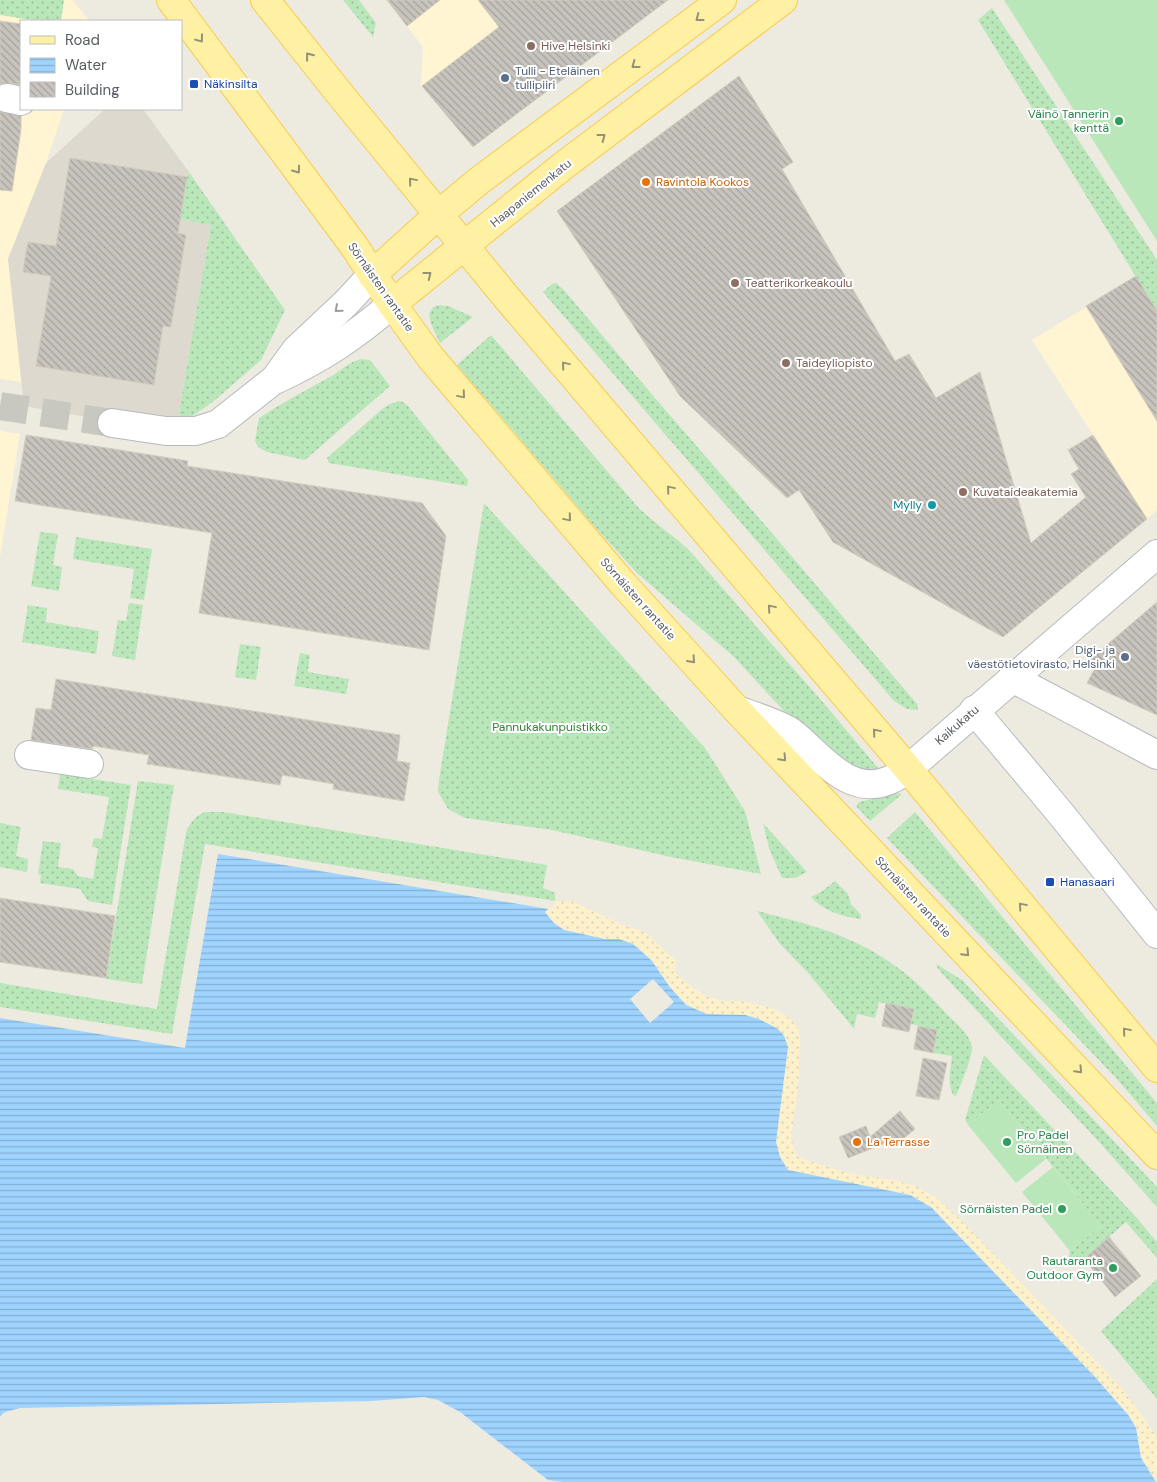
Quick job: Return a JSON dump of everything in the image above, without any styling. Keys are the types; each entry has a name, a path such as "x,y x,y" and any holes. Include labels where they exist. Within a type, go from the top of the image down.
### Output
{"main road":[{"name":"Sörnäisten rantatie","path":"171,0 354,246 392,304 437,365 624,585 737,710 1157,1155"},
{"path":"265,0 338,93 464,247 908,769 1157,1068"},
{"name":"Haapaniemenkatu","path":"372,275 438,214 496,168 722,0"},
{"name":"Haapaniemenkatu","path":"392,304 570,160 783,0"}],"street":[{"name":"Haapaniemenkatu","path":"275,379 296,350 346,303 372,275"},
{"name":"Haapaniemenkatu","path":"112,423 166,431 196,431 218,424 275,379 310,363 347,340 365,328 392,304"},
{"name":"Kaikukatu","path":"737,710 790,731 835,773 851,780 868,784 892,780 908,769 974,710 1157,554"},
{"path":"1012,678 1157,755"},
{"path":"974,710 1061,814 1157,934"},
{"path":"29,754 89,764"}],"shaded area":[{"path":"0,0 72,0 89,20 20,20 20,110 64,110 46,163 8,259 23,382 0,379"},
{"path":"387,0 478,0 482,5 488,0 668,0 473,148 421,84 423,47"},
{"path":"104,110 144,110 189,172 187,177 211,225 177,425 166,431 24,406 8,259 46,163"},
{"path":"1136,277 1157,311 1157,510 1147,519 1032,340"},
{"path":"0,431 20,434 0,557"}],"green space":[{"path":"0,0 64,0 61,20 32,20 0,15"},
{"path":"343,0 359,0 376,23 373,37"},
{"name":"Väinö Tannerin kenttä","path":"1004,0 1157,0 1157,241"},
{"path":"992,8 1157,260 1157,311 978,20"},
{"path":"189,172 285,310 261,360 214,401 177,425 211,225 180,219"},
{"path":"556,283 564,290 917,704 918,710 907,709 894,701 543,292"},
{"path":"439,305 448,306 473,317 440,343 431,324 429,314 433,307"},
{"path":"491,335 636,505 689,550 878,768 851,768 817,747 734,657 637,573 595,527 457,365"},
{"path":"361,359 370,360 390,386 305,460 267,452 258,447 255,441 259,418 330,377 348,364"},
{"path":"398,401 408,406 468,480 467,486 329,463 327,458 381,410"},
{"name":"Pannukakunpuistikko","path":"484,503 705,748 745,811 761,874 666,856 552,830 465,818 448,809 438,792 439,780"},
{"path":"40,532 58,534 53,565 62,567 59,591 31,586"},
{"path":"76,537 152,549 144,600 130,598 134,569 73,559"},
{"path":"129,603 143,605 135,660 112,656 118,620 126,621"},
{"path":"28,605 47,608 46,622 99,631 96,654 22,642"},
{"path":"240,644 261,647 256,680 235,677"},
{"path":"300,653 310,655 308,672 349,679 346,694 294,686"},
{"path":"60,774 131,785 112,905 88,901 80,889 40,883 41,875 38,874 43,841 61,843 58,867 73,869 78,876 93,879 98,848 92,847 94,838 102,839 109,797 58,789"},
{"path":"138,781 174,785 142,984 106,979"},
{"path":"900,793 901,795 870,821 856,806 859,802"},
{"path":"205,812 223,812 547,865 543,888 555,893 555,901 205,844 172,1034 0,1007 0,983 157,1009 186,832 194,820"},
{"path":"915,812 1157,1103 1157,1126 1117,1079 887,838"},
{"path":"0,823 21,827 16,856 28,859 27,872 0,867"},
{"path":"763,823 807,872 795,878 782,878 769,848"},
{"path":"835,881 848,894 851,904 861,915 861,919 847,917 834,912 821,906 811,897"},
{"path":"757,911 811,925 845,938 894,965 920,986 961,1028 971,1042 970,1057 963,1080 955,1097 950,1083 952,1056 933,1053 937,1030 911,1024 914,1009 879,1002 875,1018 857,1014 854,1029 809,974 780,944"},
{"path":"936,964 962,980 1157,1187 1157,1207 938,969"},
{"path":"984,1055 1136,1217 1157,1242 1157,1258 1126,1222 1074,1268 1068,1261 1070,1251 1101,1226 999,1100 968,1125 965,1120"},
{"name":"Pro Padel Sörnäinen","path":"999,1100 1046,1159 1016,1183 968,1125"},
{"name":"Sörnäisten Padel","path":"1053,1167 1101,1226 1070,1251 1022,1192"},
{"path":"1157,1279 1157,1399 1101,1331"}],"sand":[{"path":"555,901 572,901 625,926 644,931 676,961 674,971 701,993 722,1001 758,1004 777,1010 793,1021 798,1029 800,1038 798,1089 791,1137 799,1158 852,1174 894,1180 916,1186 938,1199 964,1223 1126,1393 1157,1437 1157,1482 1141,1458 1136,1428 1129,1415 1095,1377 931,1207 815,1175 788,1171 780,1157 776,1142 788,1047 785,1037 779,1031 773,1026 756,1020 737,1016 706,1014 693,1008 674,991 652,961 629,942 581,935 556,924 545,912 553,907"}],"water":[{"path":"218,854 548,909 545,912 554,923 564,930 605,939 619,939 633,944 652,961 669,986 686,1005 707,1014 745,1015 759,1019 778,1029 784,1036 788,1047 776,1142 780,1157 788,1170 910,1195 931,1207 1095,1377 1129,1416 1136,1428 1141,1458 1156,1482 562,1482 548,1480 460,1412 438,1400 424,1397 372,1401 20,1408 5,1412 0,1416 0,1018 185,1048"}],"pier":[{"path":"653,979 674,1002 650,1023 630,999"}],"building":[{"path":"387,0 440,0 407,26"},
{"path":"478,0 668,0 473,147 422,86 499,27"},
{"path":"0,21 20,24 20,85 0,84"},
{"name":"Taideyliopisto","path":"739,76 793,162 782,169 895,361 909,354 936,398 980,372 1031,543 1086,497 1071,474 1079,469 1068,450 1093,435 1147,519 1003,637 833,542 799,490 787,498 680,396 557,211"},
{"path":"0,111 21,116 21,129 12,191 0,190"},
{"path":"70,158 187,177 178,233 186,235 171,327 163,326 154,385 36,366 51,276 23,272 25,258 28,242 56,246"},
{"path":"1136,276 1157,311 1157,421 1086,306"},
{"path":"26,435 188,461 187,466 422,503 446,536 429,650 199,613 212,533 15,501"},
{"name":"Digi- ja väestötietovirasto, Helsinki","path":"1157,602 1157,715 1087,683 1094,670 1087,662"},
{"path":"56,679 400,735 397,761 410,763 404,801 333,789 334,784 282,775 280,785 147,764 149,755 93,746 92,749 31,740 36,708 51,710"},
{"path":"0,898 115,916 106,978 0,962"},
{"path":"886,1003 914,1009 909,1032 882,1026"},
{"path":"918,1026 937,1030 933,1053 914,1049"},
{"path":"923,1058 947,1063 939,1100 916,1096"},
{"path":"900,1111 915,1129 893,1147 888,1142 848,1158 839,1137 866,1126 870,1137"},
{"name":"Rautaranta Outdoor Gym","path":"1109,1237 1141,1276 1115,1297 1084,1259"}],"tunnel":[{"path":"0,406 112,423"}],"place":[{"name":"Hive Helsinki","path":"531,46"},
{"name":"Tulli - Eteläinen tullipiiri","path":"505,78"},
{"name":"Näkinsilta","path":"194,84"},
{"name":"Väinö Tannerin kenttä","path":"1119,121"},
{"name":"Ravintola Kookos","path":"646,182"},
{"name":"Teatterikorkeakoulu","path":"735,283"},
{"name":"Taideyliopisto","path":"786,363"},
{"name":"Kuvataideakatemia","path":"963,492"},
{"name":"Mylly","path":"932,505"},
{"name":"Digi- ja väestötietovirasto, Helsinki","path":"1125,657"},
{"name":"Hanasaari","path":"1050,882"},
{"name":"La Terrasse","path":"857,1142"},
{"name":"Pro Padel Sörnäinen","path":"1007,1142"},
{"name":"Sörnäisten Padel","path":"1062,1209"},
{"name":"Rautaranta Outdoor Gym","path":"1113,1268"}]}
